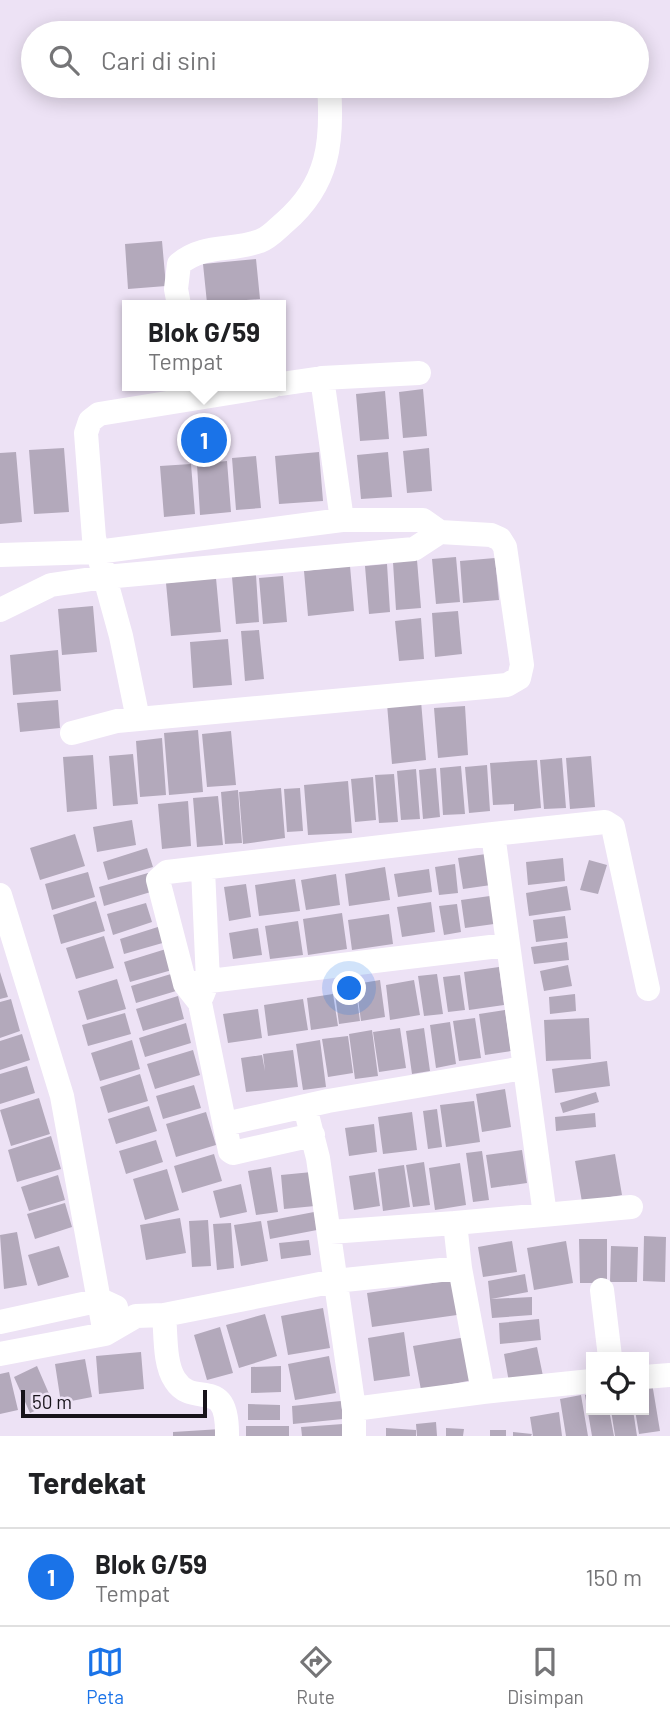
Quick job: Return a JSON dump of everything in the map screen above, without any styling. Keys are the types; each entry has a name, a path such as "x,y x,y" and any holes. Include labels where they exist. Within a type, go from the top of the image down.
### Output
{"street":[{"path":"178,300 176,289 179,264 194,252 260,241 301,208 315,190 330,137 329,98"},
{"path":"286,383 322,378 419,373"},
{"path":"322,378 342,520"},
{"path":"138,719 91,519 86,433 90,421 99,414 196,391"},
{"path":"0,555 97,552 342,520 419,520 440,532 491,535 500,539 505,547 522,665 519,678 507,685 117,721 72,733"},
{"path":"0,610 51,585 414,549 440,532"},
{"path":"313,1135 232,1152 197,989 158,880 167,872 605,822 613,827 648,989"},
{"path":"493,834 545,1215"},
{"path":"197,989 203,869"},
{"path":"0,895 62,1096 101,1300 105,1334"},
{"path":"197,989 507,945"},
{"path":"225,1124 524,1068"},
{"path":"305,1107 313,1135 330,1232 354,1409 354,1436"},
{"path":"330,1232 631,1207"},
{"path":"455,1223 460,1268 483,1392"},
{"path":"0,1322 101,1300 136,1316 164,1315 335,1282 460,1268"},
{"path":"602,1290 609,1352"},
{"path":"164,1315 171,1373 183,1389 216,1398 223,1404 228,1416 227,1436"},
{"path":"0,1354 105,1334 136,1316"},
{"path":"649,1376 670,1374"},
{"path":"354,1409 586,1382"}],"building":[{"path":"162,241 166,286 128,289 125,244"},
{"path":"256,259 260,299 207,300 203,264"},
{"path":"423,389 427,436 403,438 399,392"},
{"path":"385,391 389,439 360,441 356,394"},
{"path":"213,418 218,460 194,463 190,420"},
{"path":"64,448 69,512 34,514 29,450"},
{"path":"429,448 432,491 407,493 403,451"},
{"path":"16,452 22,522 0,524 0,453"},
{"path":"319,452 323,501 279,504 275,456"},
{"path":"388,452 392,497 361,499 357,455"},
{"path":"256,456 261,508 236,510 232,458"},
{"path":"227,461 231,512 200,515 197,464"},
{"path":"191,464 195,514 164,517 160,466"},
{"path":"456,557 460,602 436,604 432,559"},
{"path":"495,558 499,600 463,603 460,561"},
{"path":"417,560 421,608 396,610 393,562"},
{"path":"387,564 390,612 369,614 365,566"},
{"path":"350,566 354,611 308,616 304,571"},
{"path":"256,575 259,622 236,624 232,577"},
{"path":"283,576 287,622 263,624 259,578"},
{"path":"216,578 221,632 171,636 166,583"},
{"path":"93,606 97,652 62,655 58,609"},
{"path":"458,611 462,654 435,657 432,613"},
{"path":"421,618 424,659 399,661 395,621"},
{"path":"259,630 264,679 245,681 241,631"},
{"path":"228,639 232,685 193,688 190,642"},
{"path":"58,650 61,691 13,695 10,655"},
{"path":"58,700 60,728 20,732 17,703"},
{"path":"421,701 426,760 392,764 387,704"},
{"path":"465,706 468,755 438,758 434,708"},
{"path":"198,730 203,792 169,795 164,733"},
{"path":"231,731 236,785 207,787 202,734"},
{"path":"162,738 166,795 140,797 136,741"},
{"path":"133,754 138,804 113,806 109,756"},
{"path":"93,755 97,809 67,812 63,757"},
{"path":"591,756 595,807 570,809 566,758"},
{"path":"562,758 566,808 544,809 540,760"},
{"path":"537,760 541,808 514,811 514,804 493,805 490,763"},
{"path":"487,765 490,811 469,813 465,767"},
{"path":"461,766 465,814 443,815 440,768"},
{"path":"436,768 440,817 423,819 419,770"},
{"path":"416,769 420,819 401,820 397,771"},
{"path":"394,774 398,822 379,823 375,775"},
{"path":"373,777 376,820 355,822 351,779"},
{"path":"348,781 352,833 308,835 304,785"},
{"path":"281,788 285,838 243,844 239,792"},
{"path":"300,788 303,831 287,832 284,789"},
{"path":"238,790 242,843 225,844 221,792"},
{"path":"218,796 223,845 197,847 193,798"},
{"path":"188,801 191,846 162,849 158,804"},
{"path":"132,820 136,845 97,852 93,827"},
{"path":"75,834 85,866 40,880 30,848"},
{"path":"147,848 153,867 108,880 103,862"},
{"path":"486,854 491,885 463,889 458,858"},
{"path":"563,858 565,881 528,885 526,862"},
{"path":"589,860 607,865 598,894 580,890"},
{"path":"455,864 458,893 439,895 435,867"},
{"path":"385,867 390,900 349,906 345,874"},
{"path":"429,869 432,892 398,897 394,874"},
{"path":"88,872 95,897 52,910 45,884"},
{"path":"148,873 154,891 104,906 99,887"},
{"path":"336,874 340,905 306,910 301,880"},
{"path":"295,879 300,911 259,916 255,885"},
{"path":"246,884 251,917 229,921 224,887"},
{"path":"567,886 571,910 529,916 526,893"},
{"path":"490,896 494,924 465,928 461,900"},
{"path":"96,901 105,931 61,944 53,915"},
{"path":"431,902 435,932 402,937 397,907"},
{"path":"146,903 152,922 113,935 107,914"},
{"path":"457,904 461,932 444,935 439,906"},
{"path":"342,913 347,949 308,955 303,919"},
{"path":"389,914 393,944 352,950 348,920"},
{"path":"565,916 568,938 536,942 533,920"},
{"path":"298,921 303,955 270,959 265,926"},
{"path":"161,926 166,942 124,954 120,939"},
{"path":"258,928 262,955 233,959 229,933"},
{"path":"104,936 114,968 76,979 66,948"},
{"path":"567,942 569,960 534,964 531,947"},
{"path":"166,949 172,970 130,982 124,962"},
{"path":"568,965 572,986 544,991 540,971"},
{"path":"499,967 504,1005 469,1010 464,972"},
{"path":"0,972 8,997 0,999"},
{"path":"171,974 176,991 136,1003 131,986"},
{"path":"437,974 443,1014 424,1016 418,976"},
{"path":"460,975 465,1010 448,1012 443,977"},
{"path":"117,979 126,1009 87,1020 78,991"},
{"path":"380,980 385,1017 361,1021 356,984"},
{"path":"414,980 420,1015 390,1020 386,985"},
{"path":"356,991 360,1021 339,1024 335,994"},
{"path":"333,994 338,1026 311,1030 307,998"},
{"path":"575,994 576,1011 550,1014 549,997"},
{"path":"178,996 184,1019 143,1031 136,1009"},
{"path":"11,999 20,1031 0,1038 0,1002"},
{"path":"303,999 308,1030 268,1036 264,1005"},
{"path":"258,1009 262,1038 228,1043 223,1014"},
{"path":"505,1010 511,1051 485,1055 479,1014"},
{"path":"125,1013 131,1034 88,1046 82,1025"},
{"path":"475,1018 481,1058 459,1061 453,1021"},
{"path":"589,1018 591,1059 546,1061 544,1020"},
{"path":"450,1022 456,1064 436,1068 430,1025"},
{"path":"186,1023 191,1043 145,1057 139,1038"},
{"path":"400,1028 406,1068 379,1072 373,1032"},
{"path":"424,1028 430,1071 412,1074 406,1031"},
{"path":"372,1030 378,1076 355,1079 349,1034"},
{"path":"22,1034 30,1060 0,1070 0,1041"},
{"path":"348,1036 353,1073 328,1077 322,1039"},
{"path":"132,1040 140,1069 100,1081 91,1053"},
{"path":"320,1040 326,1087 303,1090 296,1044"},
{"path":"193,1050 200,1075 155,1089 147,1064"},
{"path":"293,1050 298,1087 246,1092 241,1058 262,1055 265,1071 263,1054"},
{"path":"607,1061 610,1086 555,1093 552,1069"},
{"path":"27,1066 35,1093 0,1104 0,1074"},
{"path":"140,1074 148,1101 108,1113 100,1087"},
{"path":"194,1085 201,1108 163,1119 156,1096"},
{"path":"505,1089 511,1127 482,1132 476,1094"},
{"path":"596,1092 599,1102 563,1113 560,1103"},
{"path":"39,1098 50,1134 11,1146 0,1110"},
{"path":"474,1101 480,1142 446,1147 440,1105"},
{"path":"149,1106 157,1131 116,1144 108,1119"},
{"path":"437,1109 442,1147 428,1149 423,1111"},
{"path":"206,1112 216,1145 176,1157 166,1124"},
{"path":"412,1112 417,1150 383,1154 378,1117"},
{"path":"595,1113 596,1127 556,1131 555,1117"},
{"path":"374,1124 377,1152 349,1156 345,1128"},
{"path":"51,1136 61,1169 17,1182 8,1150"},
{"path":"156,1140 163,1162 126,1174 119,1151"},
{"path":"522,1150 527,1183 491,1188 486,1155"},
{"path":"482,1151 489,1200 473,1202 466,1153"},
{"path":"214,1154 222,1181 182,1193 174,1166"},
{"path":"615,1154 622,1195 582,1202 575,1161"},
{"path":"424,1162 430,1205 413,1207 406,1165"},
{"path":"460,1163 466,1205 435,1210 429,1168"},
{"path":"404,1165 410,1207 383,1211 378,1169"},
{"path":"271,1167 278,1212 256,1215 248,1171"},
{"path":"167,1169 179,1210 145,1220 133,1179"},
{"path":"312,1172 315,1206 284,1209 281,1175"},
{"path":"375,1172 380,1206 354,1210 349,1176"},
{"path":"58,1175 65,1200 29,1211 21,1187"},
{"path":"241,1184 247,1212 220,1218 213,1191"},
{"path":"65,1203 72,1227 35,1239 27,1214"},
{"path":"314,1212 317,1230 270,1239 267,1221"},
{"path":"180,1218 186,1253 146,1260 140,1225"},
{"path":"208,1220 211,1266 192,1267 189,1221"},
{"path":"261,1221 268,1261 241,1266 234,1225"},
{"path":"231,1223 234,1268 217,1270 213,1224"},
{"path":"17,1232 27,1285 4,1289 0,1235"},
{"path":"644,1236 666,1237 665,1282 643,1281"},
{"path":"579,1239 607,1239 607,1283 580,1283"},
{"path":"309,1240 311,1255 281,1259 279,1243"},
{"path":"512,1241 517,1272 483,1277 478,1247"},
{"path":"566,1241 573,1283 534,1290 527,1248"},
{"path":"59,1246 69,1277 38,1286 28,1255"},
{"path":"611,1246 638,1247 637,1282 610,1282"},
{"path":"525,1274 528,1292 491,1299 532,1297 532,1315 492,1318 488,1281"},
{"path":"452,1280 457,1315 372,1327 367,1293"},
{"path":"323,1308 330,1348 288,1355 281,1316"},
{"path":"265,1314 277,1356 239,1368 226,1325"},
{"path":"539,1319 541,1340 500,1344 499,1323"},
{"path":"220,1327 233,1373 207,1380 194,1335"},
{"path":"404,1332 410,1376 374,1381 368,1338"},
{"path":"466,1337 473,1380 421,1390 413,1346"},
{"path":"537,1347 544,1381 510,1388 504,1354"},
{"path":"141,1352 144,1389 99,1394 96,1356"},
{"path":"329,1356 336,1393 295,1400 288,1364"},
{"path":"85,1359 92,1397 61,1403 55,1364"},
{"path":"37,1366 53,1403 30,1413 14,1377"},
{"path":"281,1366 281,1392 251,1393 251,1367"},
{"path":"9,1372 18,1410 0,1414 0,1374"},
{"path":"649,1383 652,1383 660,1431 639,1434 636,1415 649,1415"},
{"path":"581,1395 588,1436 566,1436 560,1399"},
{"path":"341,1401 343,1419 293,1424 292,1406"},
{"path":"248,1404 280,1405 280,1420 248,1420"},
{"path":"559,1412 562,1436 533,1436 530,1417"},
{"path":"588,1415 610,1415 614,1436 592,1436"},
{"path":"612,1415 634,1415 637,1436 615,1436"},
{"path":"436,1422 437,1436 417,1436 416,1424"},
{"path":"343,1424 343,1436 302,1436 301,1427"},
{"path":"246,1426 289,1426 289,1436 246,1436"},
{"path":"386,1428 416,1430 416,1436 386,1436"},
{"path":"446,1428 464,1429 463,1436 446,1436"},
{"path":"221,1429 221,1436 173,1436 173,1432"},
{"path":"490,1430 506,1430 506,1436 490,1436"},
{"path":"513,1432 532,1434 513,1436"}],"place":[{"name":"Blok G/59","path":"204,440"}]}
